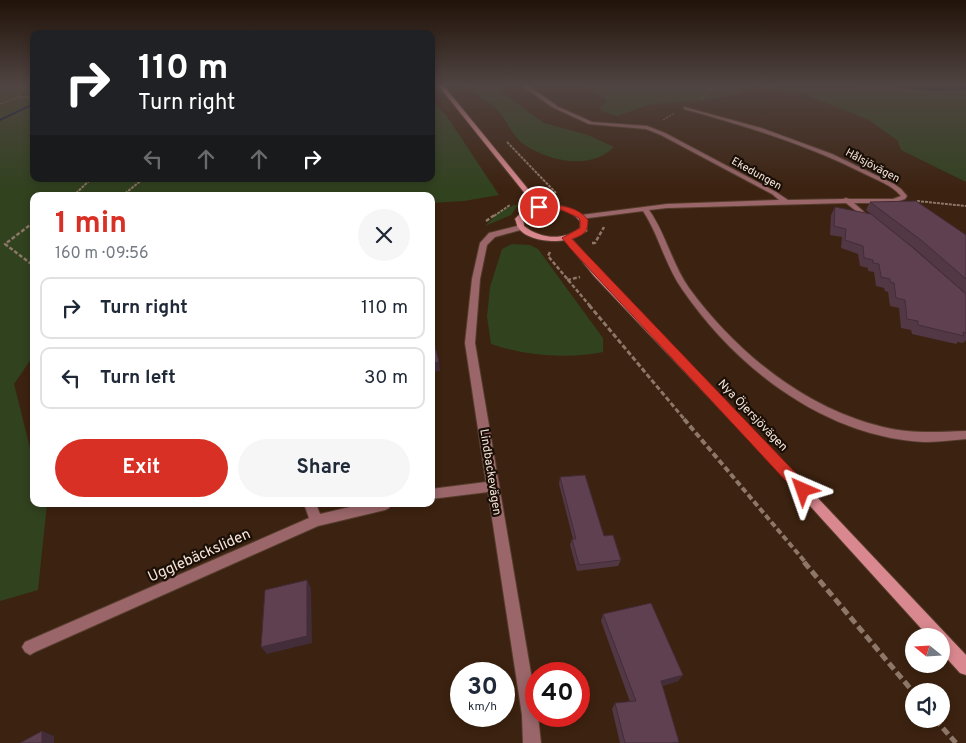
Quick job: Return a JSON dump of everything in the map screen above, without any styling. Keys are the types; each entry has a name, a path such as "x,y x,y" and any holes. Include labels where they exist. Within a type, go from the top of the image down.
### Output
{"street":[{"path":"468,120 539,207"},
{"name":"Ekedungen","path":"584,120 591,123 647,128 663,134 774,193 786,202"},
{"name":"Hålsjövägen","path":"727,120 757,128 848,162 900,190 904,194 903,198"},
{"path":"786,202 894,200 903,198"},
{"path":"846,200 877,226"},
{"name":"Ekedungen","path":"581,216 644,208 786,202"},
{"path":"539,207 563,208 581,216 584,220 584,229 570,242 540,237 521,227 519,223 522,215 539,207"},
{"path":"644,208 655,224 684,287 715,326 760,368 792,391 822,409 852,423 878,430 919,438 946,438 966,434"},
{"path":"492,235 521,227"},
{"name":"Lindbackevägen","path":"492,235 483,244 476,279 470,343 530,715 532,743"},
{"name":"Nya Öjersjövägen","path":"570,242 931,628"},
{"path":"435,493 493,486"},
{"path":"311,507 316,521"},
{"name":"Ugglebäcksliden","path":"30,646 316,521 373,507"},
{"path":"950,650 966,667"}],"path":[{"path":"647,128 663,120"},
{"path":"502,136 559,196"},
{"path":"77,192 88,182"},
{"path":"127,192 139,182"},
{"path":"903,198 966,206"},
{"path":"492,235 483,228 483,223 513,204"},
{"path":"594,214 604,226 596,243 570,242 550,252 548,256 906,683"},
{"path":"30,225 5,244 13,248 30,265"},
{"path":"567,280 580,277"},
{"path":"943,728 956,743"}],"green space":[{"path":"0,120 30,120 30,182 435,182 435,120 449,120 499,195 464,201 435,203 435,192 30,192 30,361 14,384 30,448 30,507 47,507 38,590 0,601"},
{"path":"504,120 539,120 544,123 588,135 614,147 594,159 570,161 546,156 535,151 521,142"},
{"path":"869,120 966,120 966,182 901,150 898,141"},
{"path":"518,205 511,215 485,226 499,212"},
{"path":"512,244 530,245 538,249 603,338 603,352 561,356 532,354 491,344 487,317 490,287 502,249"}],"building":[{"path":"916,201 966,235 966,279 921,240 870,202"},
{"path":"835,207 871,214 966,294 966,333 963,332 964,336 918,325 918,321 907,319 905,300 896,298 894,283 890,282 890,279 881,277 879,264 864,258 863,246 845,240 846,229 834,226"},
{"path":"435,347 439,362 435,362"},
{"path":"585,475 604,536 613,535 621,560 579,565 572,539 576,539 560,477"},
{"path":"307,580 307,636 261,647 265,590"},
{"path":"651,603 683,675 661,681 679,742 625,743 615,703 636,701 603,614"},
{"path":"42,731 42,743 20,743"}],"route":[{"path":"539,207 563,208 581,216 584,220 584,229 574,236 566,238 803,490"}]}
